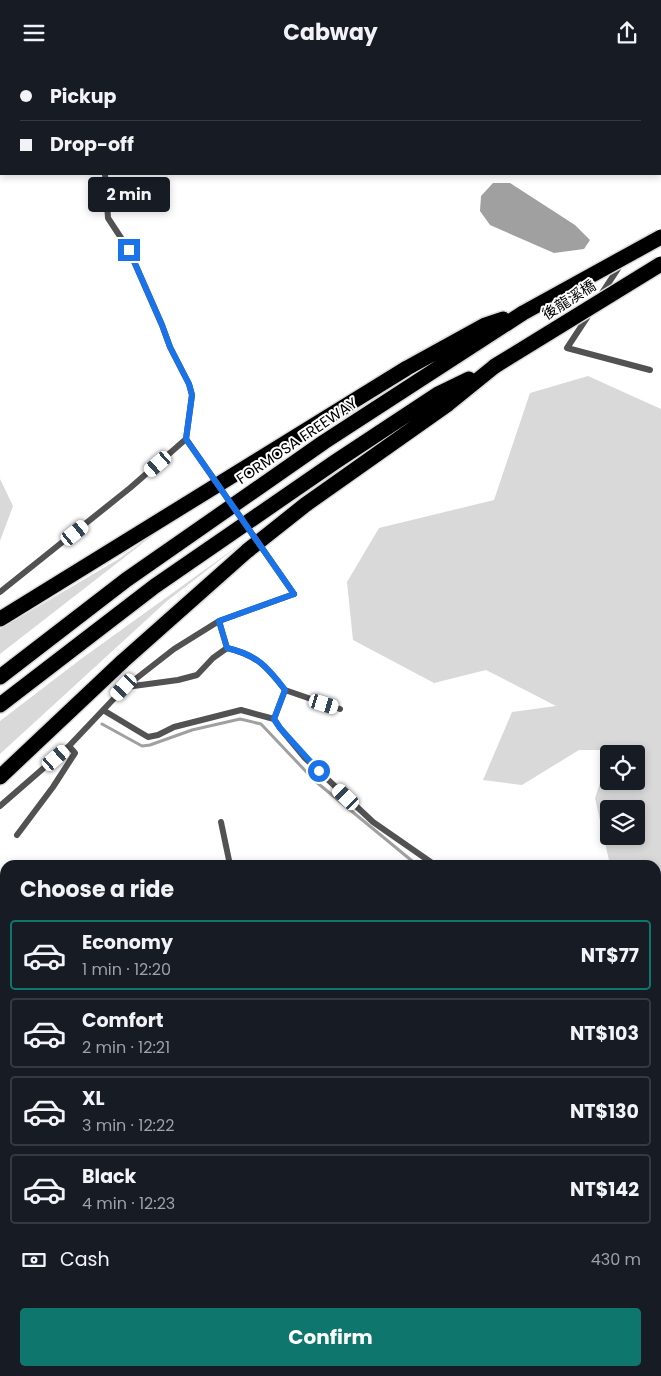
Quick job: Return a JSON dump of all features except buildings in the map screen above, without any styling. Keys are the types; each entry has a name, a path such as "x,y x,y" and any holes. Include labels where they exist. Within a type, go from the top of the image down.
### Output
{"highway":[{"name":"後龍溪橋","path":"452,352 485,325 523,313 661,237"},
{"name":"後龍溪橋","path":"495,366 661,264"},
{"path":"0,619 399,373 452,352"},
{"name":"FORMOSA FREEWAY","path":"0,677 126,580 452,352"},
{"path":"0,705 155,586 319,473 438,394 495,366"},
{"path":"0,777 123,661 247,551 305,505 448,404 495,366"}],"lane":[{"path":"0,592 130,488 186,439 192,395 189,384 170,347 129,250 108,218 104,175"},
{"path":"650,370 567,348 630,250 661,243"},
{"path":"0,806 69,746 124,687 174,649 219,621 294,594 186,439"},
{"path":"219,621 227,648"},
{"path":"124,687 178,680 197,675 213,658 227,648 243,652 268,668 285,690 340,709"},
{"path":"274,719 285,690"},
{"path":"103,710 148,737 158,735 174,727 241,710 274,719 305,758 373,822 428,860"},
{"path":"17,835 53,787 75,753 69,746"},
{"path":"221,822 229,860"}],"shaded area":[{"path":"493,183 510,183 575,225 590,240 584,249 554,253 490,225 480,211 481,196"},
{"path":"588,376 661,409 661,860 609,860 606,845 645,845 645,800 600,800 600,820 595,798 600,783 600,790 645,790 645,745 600,745 600,750 579,750 522,785 483,780 512,712 556,706 486,670 434,683 353,640 347,582 379,528 494,500 530,393"},
{"path":"0,479 13,506 0,541"},
{"path":"170,522 0,654 0,629 117,560"},
{"path":"246,540 167,601 0,754 0,721 81,659"}],"waterway":[{"path":"102,724 142,746 192,730 240,719 261,724 315,781 411,860"}],"route":[{"path":"129,250 170,347 189,384 192,395 186,439 294,594 219,621 227,648 243,652 268,668 285,690 274,719 305,758 319,771"}]}
